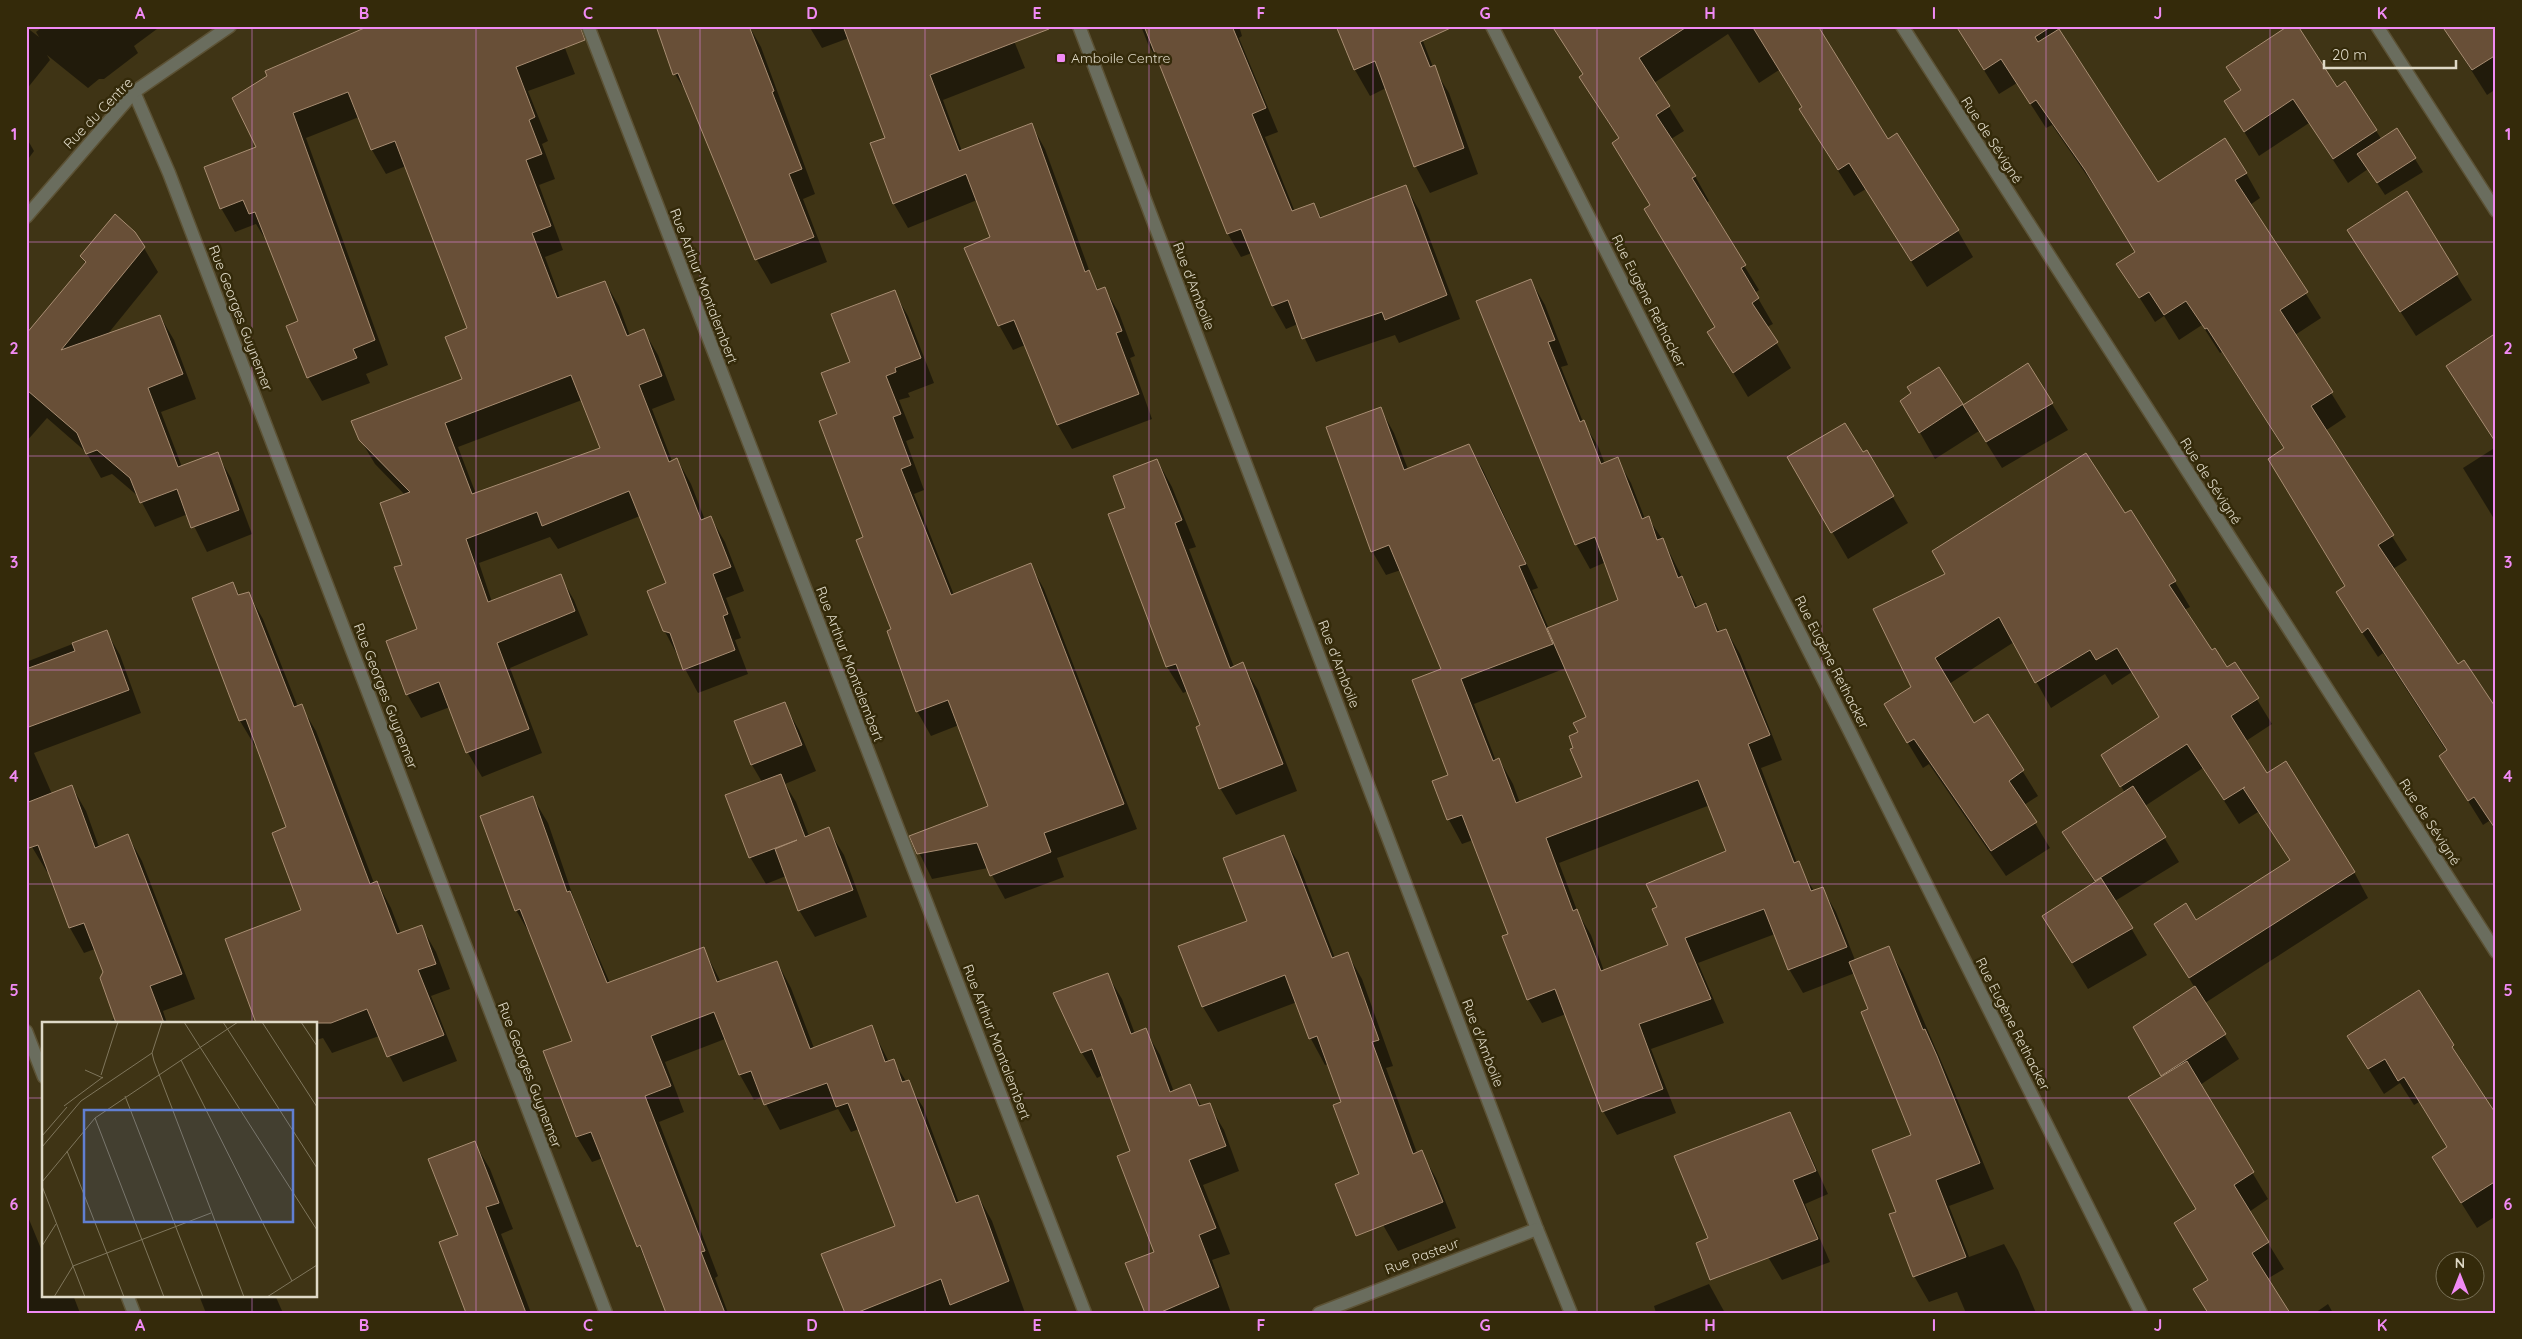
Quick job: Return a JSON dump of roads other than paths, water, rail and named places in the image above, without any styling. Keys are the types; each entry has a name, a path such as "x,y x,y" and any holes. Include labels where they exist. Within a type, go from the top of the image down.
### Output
{"street":[{"name":"Rue du Centre","path":"26,217 134,92 230,26"},
{"name":"Rue Arthur Montalembert","path":"588,26 1085,1313"},
{"name":"Rue d'Amboile","path":"1079,26 1537,1229 1572,1313"},
{"name":"Rue Eugène Rethacker","path":"1492,26 1848,728 2141,1313"},
{"name":"Rue de Sévigné","path":"1902,26 2496,952"},
{"path":"2377,26 2496,211"},
{"name":"Rue Georges Guynemer","path":"134,92 173,182 606,1313"},
{"path":"26,1031 42,1072"},
{"name":"Rue Pasteur","path":"1319,1313 1537,1229"},
{"path":"127,1296 134,1313"}],"place":[{"name":"Amboile Centre","path":"1061,58"}]}
